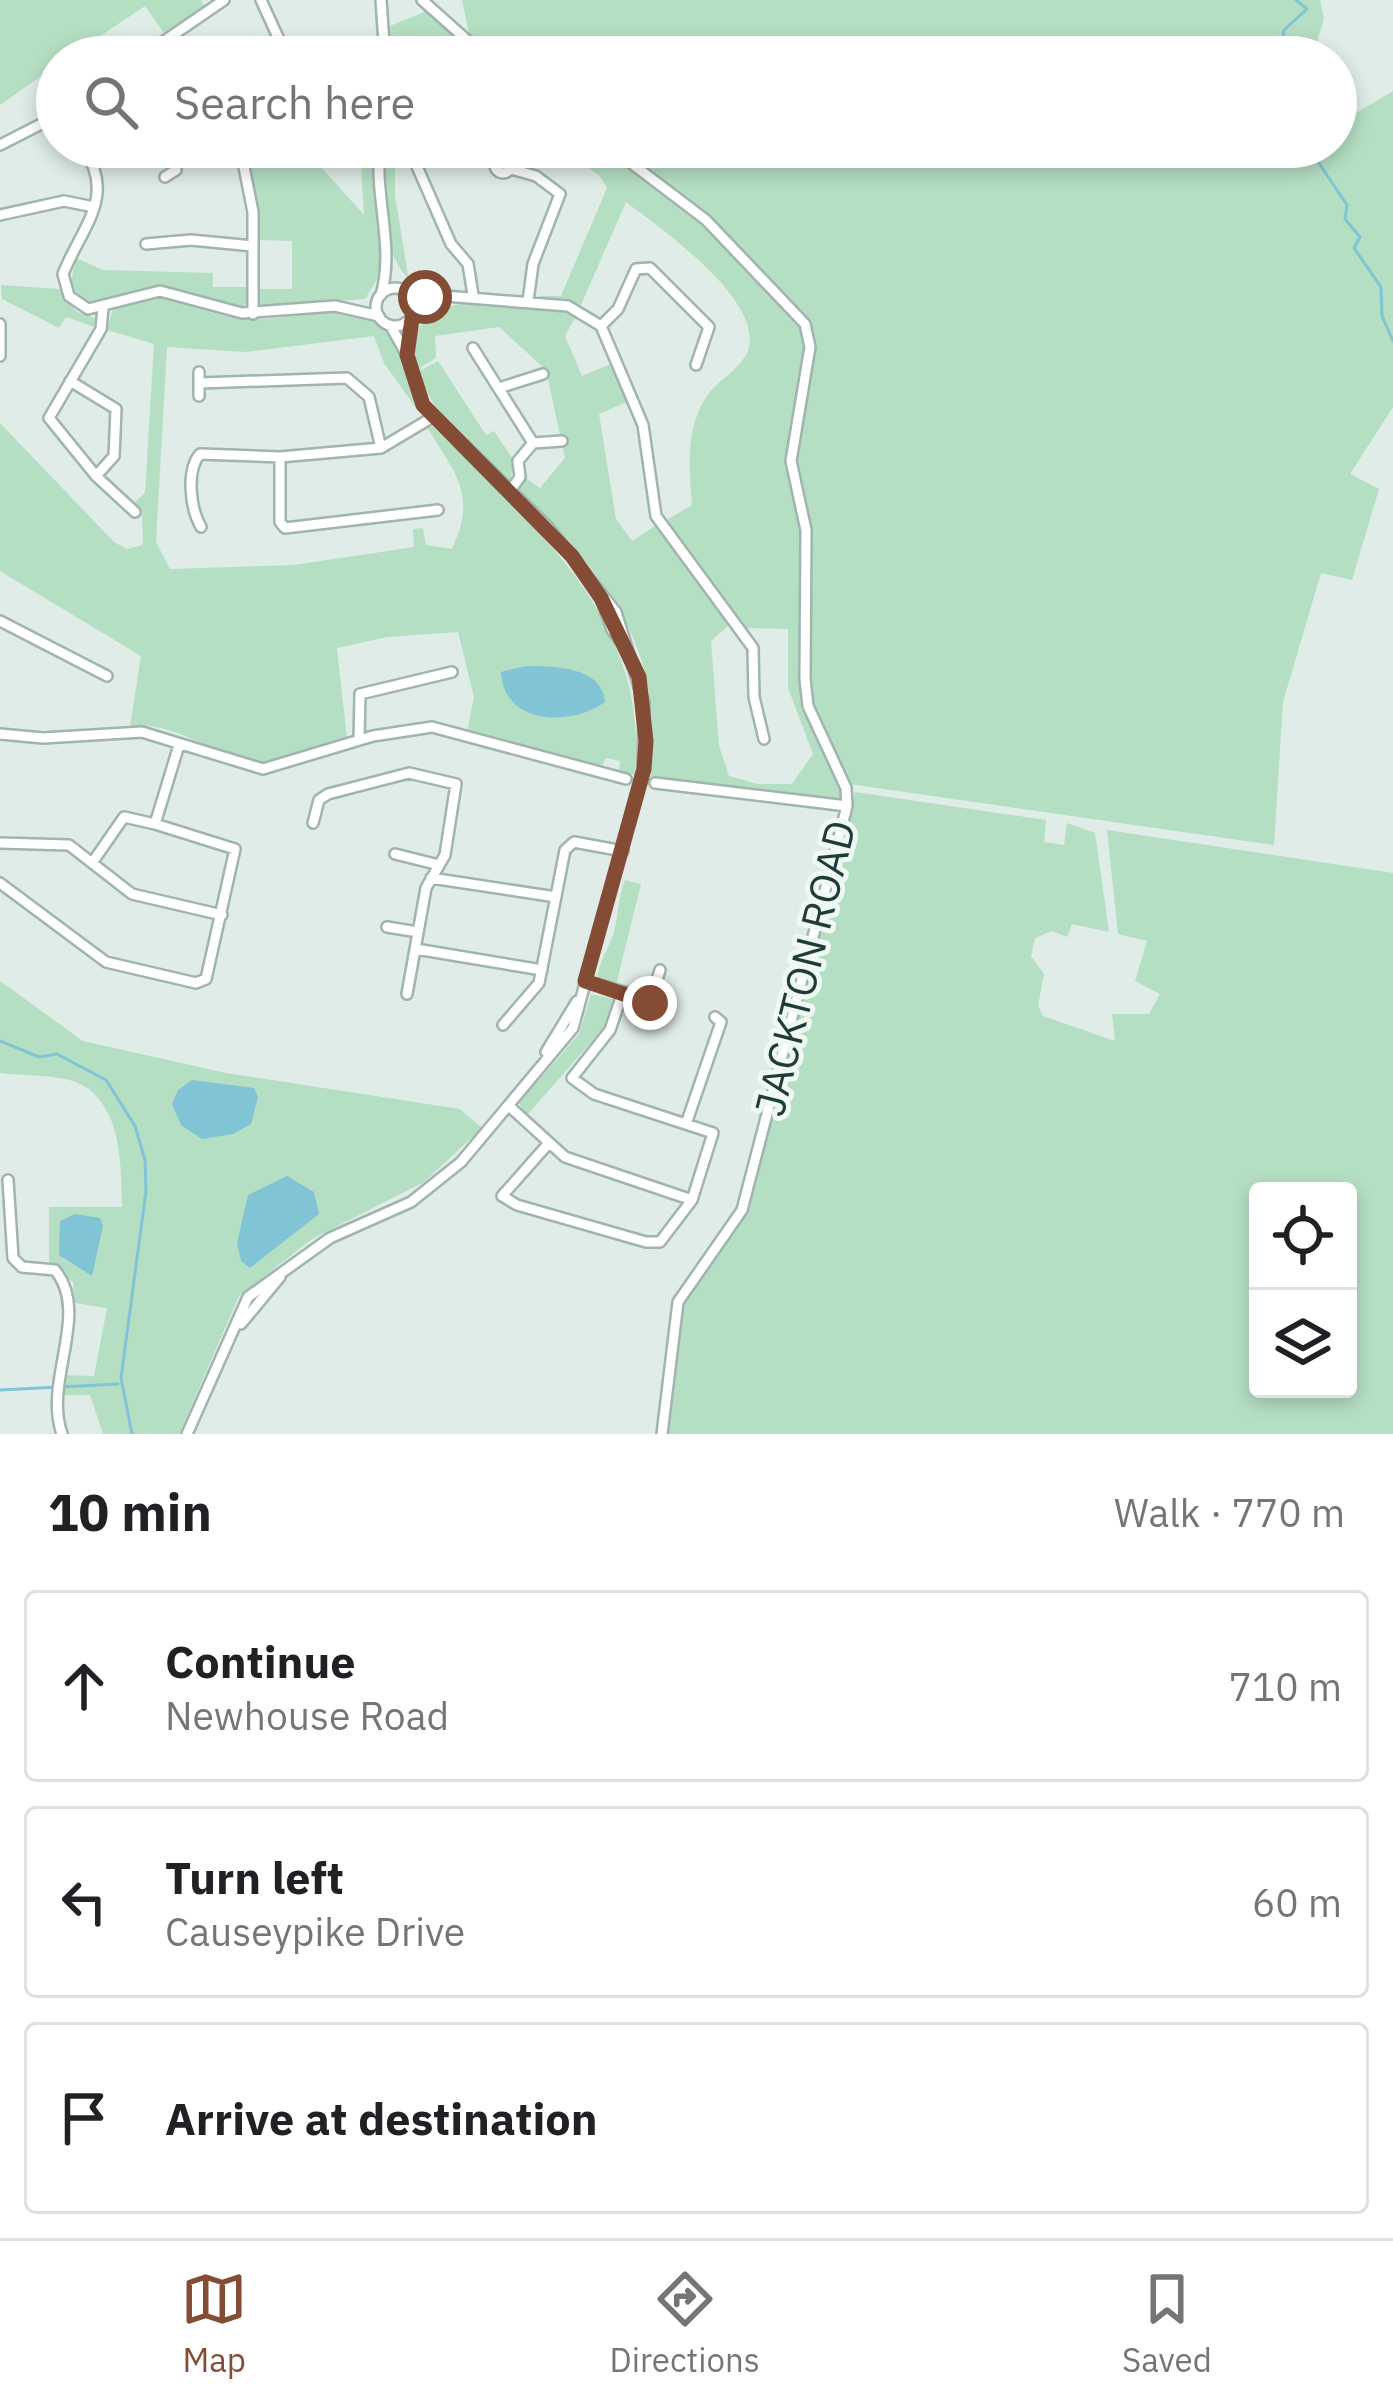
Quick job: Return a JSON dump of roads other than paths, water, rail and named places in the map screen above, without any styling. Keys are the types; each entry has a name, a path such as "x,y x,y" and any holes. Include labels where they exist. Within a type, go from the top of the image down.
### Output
{"street":[{"path":"173,35 224,0"},
{"path":"260,0 276,36"},
{"path":"381,0 384,36"},
{"path":"422,0 462,36"},
{"path":"0,145 36,127"},
{"path":"93,168 100,180 94,207 63,283 80,307 103,308 160,291 191,304 253,314 355,308 406,291 444,299 473,296 568,306 601,326 643,425 656,516 753,648 754,697 764,739"},
{"path":"170,168 171,174 187,176"},
{"path":"245,168 251,193 253,314"},
{"path":"377,168 386,261 379,316"},
{"path":"421,168 448,238 468,264 473,296"},
{"path":"511,168 536,176 560,194 533,264 528,301"},
{"name":"JACKTON ROAD","path":"638,168 706,220 806,324 810,354 791,461 806,530 805,679 808,706 846,788 848,806 742,1210 678,1302 662,1434"},
{"path":"0,215 64,201 94,207"},
{"path":"146,244 161,235 253,246"},
{"path":"386,261 406,291 411,317 407,355"},
{"path":"601,326 618,309 636,268 644,266 662,277 709,327 692,349 696,365"},
{"path":"389,325 444,299"},
{"path":"103,308 101,329 49,418 96,476 129,498 134,512"},
{"path":"187,1434 239,1325 269,1296 283,1273 330,1238 411,1202 476,1148 573,1028 622,851 646,741 644,703 616,612 548,527 433,417 415,391 407,355 389,325 355,308"},
{"path":"0,324 0,356"},
{"path":"473,349 485,358 532,442"},
{"path":"499,388 543,374"},
{"path":"199,396 200,378 348,378 369,397 381,448"},
{"path":"70,381 116,409 114,456 96,476"},
{"path":"201,526 193,509 196,456 280,457 381,448 433,417"},
{"path":"510,491 520,477 520,458 532,442"},
{"path":"532,442 562,442"},
{"path":"280,457 280,518 285,528 438,510"},
{"path":"415,513 417,526"},
{"path":"0,621 98,676"},
{"path":"412,667 415,680"},
{"path":"359,740 360,694 452,671"},
{"path":"0,734 43,738 142,732 262,769 287,766 359,740 432,727 626,779"},
{"path":"155,824 179,745"},
{"path":"610,775 612,762"},
{"path":"313,823 319,800 328,794 410,772 447,779 457,787 439,865 431,878 407,994"},
{"path":"655,783 848,806"},
{"path":"673,801 675,787"},
{"path":"0,883 106,962 196,982 208,976 235,849 124,817 92,863"},
{"path":"0,843 57,843 132,894 222,915"},
{"path":"503,1025 539,983 570,844 622,851"},
{"path":"395,854 439,865"},
{"path":"431,878 556,897"},
{"path":"386,926 418,932"},
{"path":"416,949 542,970"},
{"path":"584,987 655,1003 660,970"},
{"path":"548,1144 502,1196 517,1205 646,1242 660,1242 692,1200 713,1133 594,1094 572,1078 610,1030 622,995"},
{"path":"686,1124 721,1022 715,1017"},
{"path":"509,1106 565,1156 692,1200"},
{"path":"8,1180 6,1220 16,1263 55,1270 68,1285 70,1305 55,1404 62,1434"}],"water":[{"path":"526,666 587,675 602,690 605,702 558,717 526,711 505,690 501,672"},
{"path":"192,1080 254,1088 258,1097 251,1124 233,1134 202,1139 181,1125 172,1104 178,1090"},
{"path":"287,1176 314,1192 319,1214 250,1268 241,1261 237,1243 248,1195"},
{"path":"75,1214 100,1218 103,1226 92,1276 59,1255 60,1221"}],"waterway":[{"path":"1283,36 1307,9 1296,0"},
{"path":"1322,168 1347,205 1345,219 1360,237 1354,248 1381,287 1382,316 1393,341"},
{"path":"0,1041 39,1057 57,1054 106,1080 135,1126 145,1160 146,1191 121,1378 132,1434"},
{"path":"0,1390 118,1384"}]}
